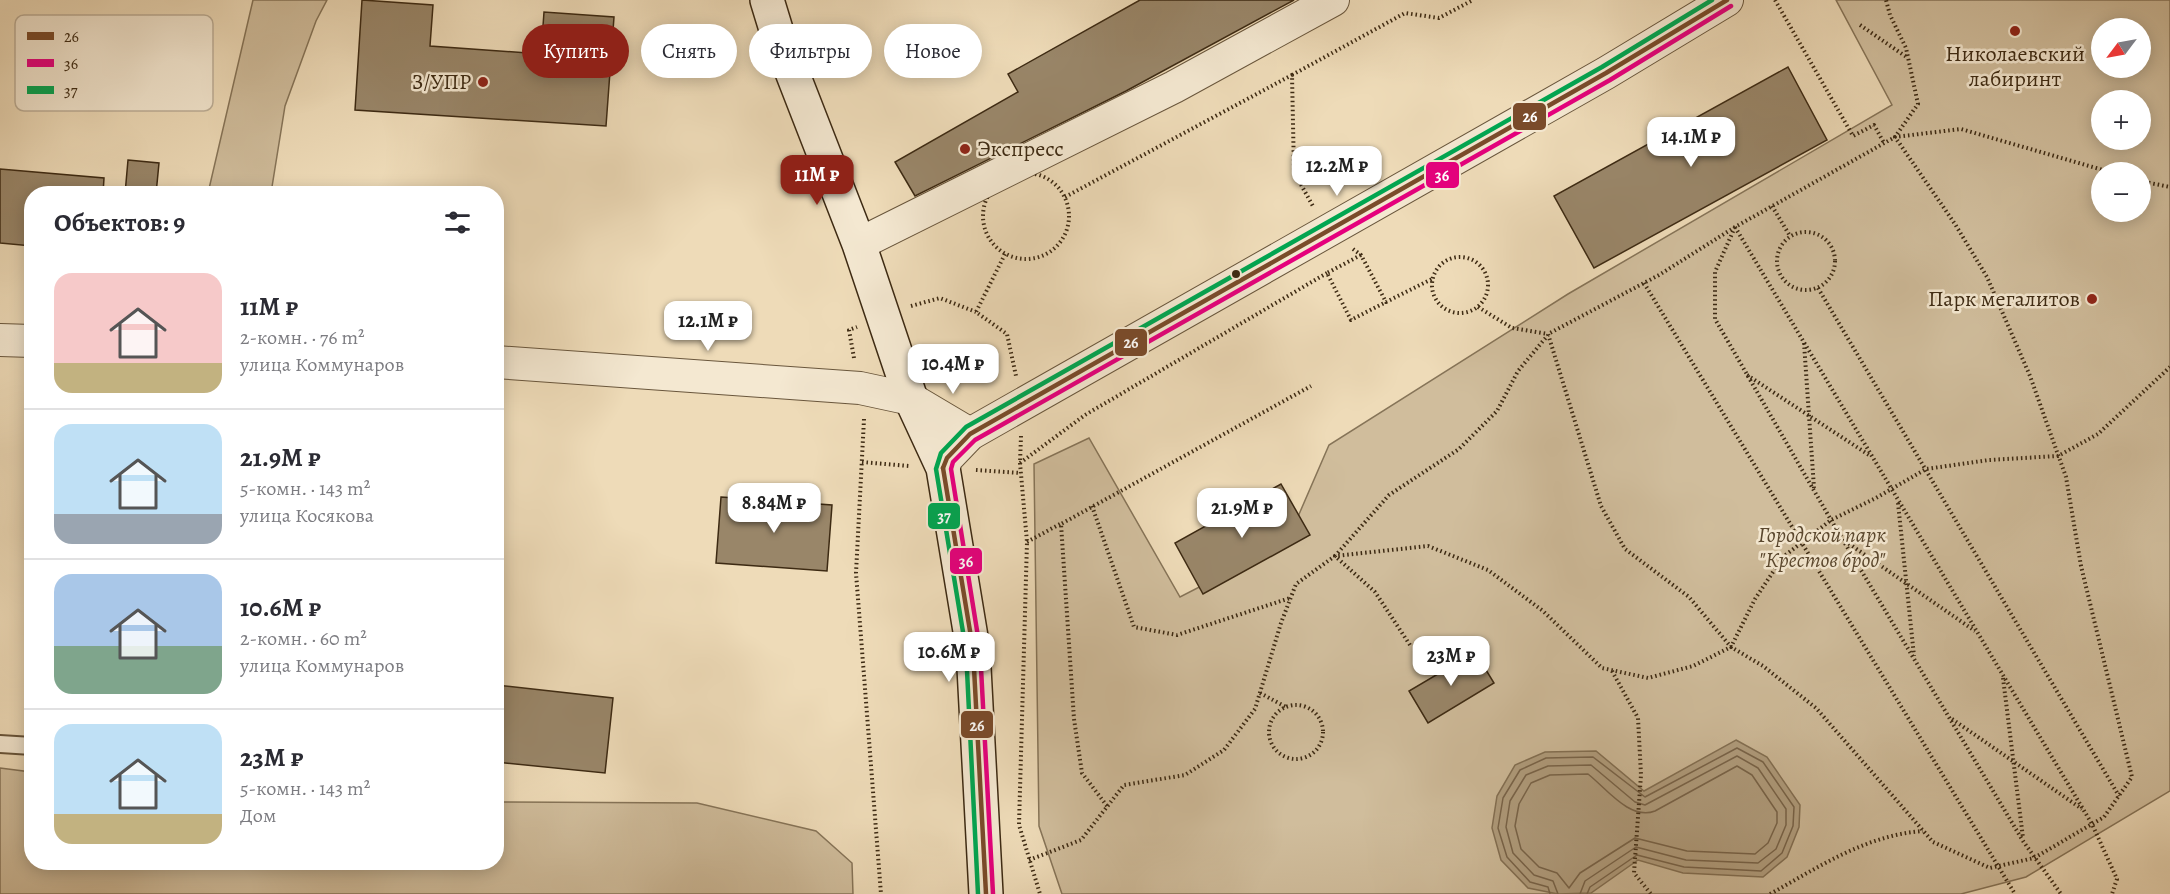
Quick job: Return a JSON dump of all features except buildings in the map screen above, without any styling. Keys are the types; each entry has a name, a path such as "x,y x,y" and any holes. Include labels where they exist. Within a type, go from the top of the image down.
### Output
{"street":[{"path":"768,0 778,36 860,244 911,399 944,468 972,649 987,894"},
{"path":"860,244 1174,87 1332,0"},
{"path":"944,468 947,458 970,434 1606,73 1727,0"},
{"path":"0,340 24,341"},
{"path":"504,363 860,388 911,399 970,434"}],"lane":[{"path":"0,744 24,746"}],"path":[{"path":"1065,197 1405,13 1439,18 1473,0"},
{"path":"1775,0 1853,136 1874,125 1884,143"},
{"path":"1886,0 1908,58 1918,104 1895,137"},
{"path":"1860,25 1908,58"},
{"path":"1292,75 1294,171 1328,231 1361,255 1386,302"},
{"path":"1029,860 1081,840 1124,785 1185,775 1224,750 1255,710 1296,584 1335,556 1389,495 1459,449 1497,411 1518,371 1548,334 1644,283 1735,227 1895,137 1961,129 2091,167"},
{"path":"1548,334 1600,506 1625,549 1689,597 1731,646 1762,666 1816,708 1933,842 1990,868 2034,858 2104,817 2132,777 2081,566 2066,477 2030,376 1987,277 1955,224 1895,137"},
{"path":"1020,172 1034,173 1057,185 1065,197 1069,210 1069,224 1064,236 1056,247 1032,259 1018,259 1005,254 986,235 982,222 987,195 996,184 1020,172"},
{"path":"2151,183 2170,187"},
{"path":"1772,206 1790,236"},
{"path":"1735,227 2085,811 2117,879 2112,894"},
{"path":"1735,227 1715,272 1714,319 1914,660 2034,858 2061,894"},
{"path":"1813,232 1830,244 1834,254 1833,274 1818,288 1800,290 1784,281 1779,273 1778,252 1790,236 1813,232"},
{"path":"1005,254 976,312 1006,334 1022,404 1020,463 1027,542 1018,825 1040,894"},
{"path":"1020,463 1086,415 1361,255"},
{"path":"1456,258 1468,259 1478,264 1487,281 1487,291 1478,307 1468,312 1456,313 1445,309 1437,301 1432,279 1437,269 1446,261 1456,258"},
{"path":"1327,273 1351,320 1432,279"},
{"path":"1644,283 2015,894"},
{"path":"1818,288 2119,796"},
{"path":"1478,307 1512,328 1548,334"},
{"path":"1803,341 1814,492"},
{"path":"1335,556 1428,546 1488,570 1543,611 1602,668 1648,678 1693,666 1731,646 1755,599 1783,557 1831,520 1926,469 1989,460 2058,456 2098,434 2170,367"},
{"path":"1747,375 1872,456"},
{"path":"1027,542 1311,386"},
{"path":"860,388 864,415 856,573 881,894"},
{"path":"1897,499 1914,660"},
{"path":"1092,506 1134,627 1177,635 1290,598"},
{"path":"1060,524 1074,719 1082,773 1107,806"},
{"path":"1842,539 1978,633"},
{"path":"1335,556 1376,592 1410,645"},
{"path":"1612,670 1638,718 1641,775 1634,873 1651,894"},
{"path":"2003,675 2024,841"},
{"path":"1260,693 1286,707 1305,706 1320,718 1323,729 1322,741 1316,751 1306,757 1295,759 1284,756 1275,749 1271,740 1272,720 1286,707"},
{"path":"1949,717 2085,811"},
{"path":"1770,894 1852,848 1900,833 1923,831"}],"green space":[{"path":"253,0 327,0 316,21 285,106 272,186 210,186"},
{"name":"Городской парк \"Крестов брод\"","path":"1836,0 2170,0 2170,791 2026,877 1961,894 1062,894 1039,826 1034,464 1089,438 1180,597 1287,542 1329,445 1568,294 1892,105"},
{"path":"0,768 24,771 24,870 504,870 504,802 697,803 816,831 852,863 853,894 0,894"}],"water":[{"path":"1736,740 1767,757 1800,805 1799,827 1787,857 1763,877 1683,873 1638,860 1591,893 1558,894 1528,888 1501,860 1492,828 1497,796 1515,765 1545,752 1596,751 1644,791"}],"transit line":[{"name":"37","path":"978,894 966,650 936,469 941,453 966,427 1602,67 1712,0"},
{"name":"26","path":"943,468 947,458 970,434 1606,73 1727,0"},
{"name":"36","path":"993,894 980,649 951,469 953,462 975,440 1610,80 1731,6"},
{"name":"26","path":"943,468 973,649 986,894"}],"place":[{"name":"Николаевский лабиринт","path":"2015,31"},
{"name":"З/УПР","path":"483,82"},
{"name":"Экспресс","path":"965,149"},
{"name":"Парк мегалитов","path":"2092,299"}]}
